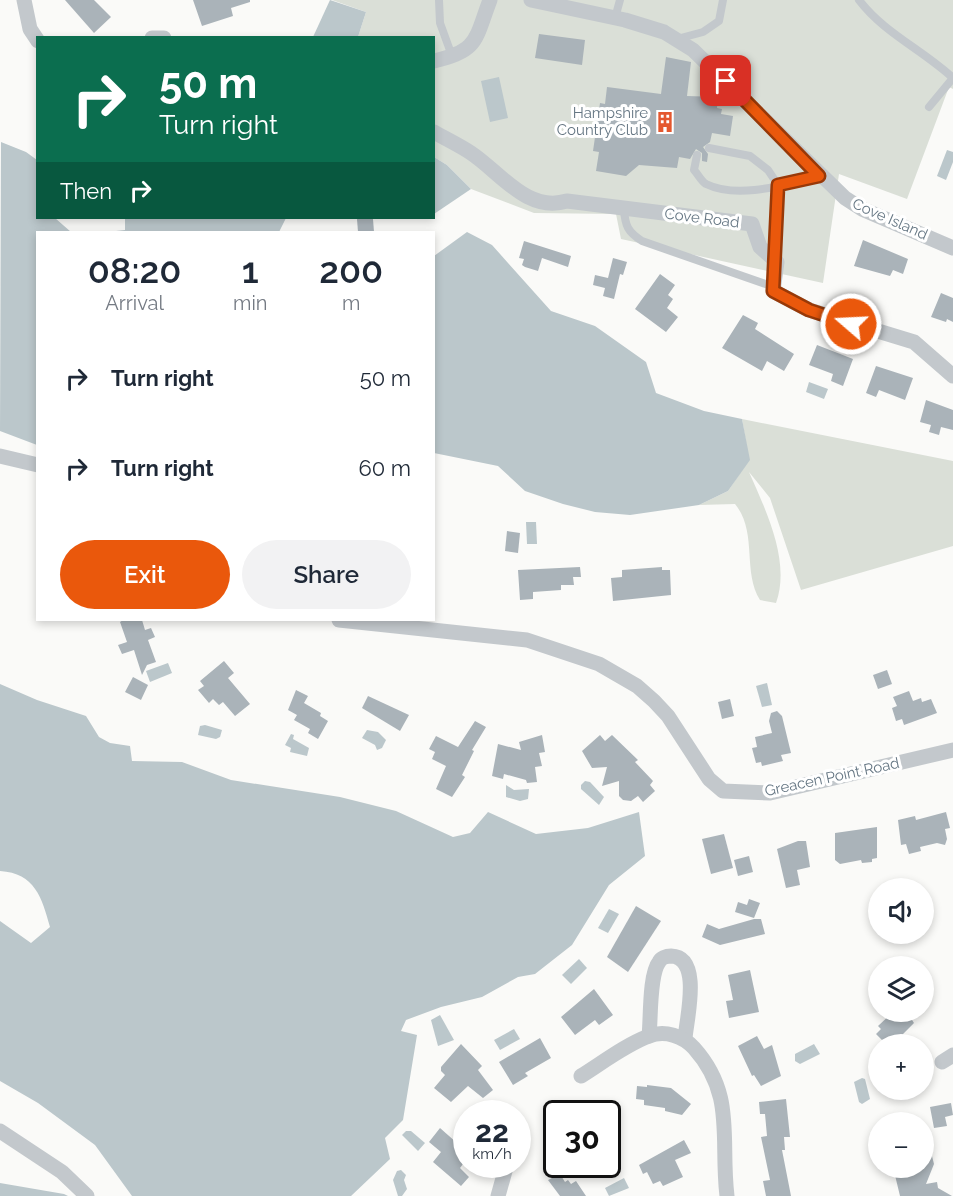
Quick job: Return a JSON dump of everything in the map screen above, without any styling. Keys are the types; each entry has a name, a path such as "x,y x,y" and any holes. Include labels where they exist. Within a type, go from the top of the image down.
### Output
{"street":[{"path":"24,0 30,29 36,38"},
{"path":"435,61 452,56 472,45 477,38 490,0"},
{"path":"531,0 569,4 664,32 693,50 825,180"},
{"name":"Cove Road","path":"435,133 471,153 511,186 535,201 555,205 567,201 752,224 760,247 777,262"},
{"name":"Cove Island","path":"825,180 845,198 862,209 953,248"},
{"path":"777,262 773,291 809,310 914,342 953,376"},
{"path":"0,456 36,465"},
{"name":"Greacen Point Road","path":"348,621 527,640 599,664 636,686 654,700 668,716 710,779 723,791 770,793 953,750"},
{"path":"649,1036 655,973 659,961 667,956 685,961 691,973 685,1038"},
{"path":"581,1076 649,1036 664,1034 685,1038 703,1058 719,1085 724,1115 724,1173 728,1196"},
{"path":"0,1131 62,1172 87,1196"},
{"path":"498,1196 503,1178"}],"lane":[{"path":"439,0 440,23 452,56"},
{"path":"615,18 620,0"},
{"path":"675,39 703,32 719,21 723,0"},
{"path":"859,0 891,32 932,58 953,78 928,107"},
{"path":"709,148 750,156 768,170 778,185 774,231 777,262"},
{"path":"697,155 694,170 704,183 726,190 825,180"},
{"path":"624,209 624,224 629,232 642,242 774,286"}],"shaded area":[{"path":"330,0 366,12 358,36 313,36"},
{"name":"Hampshire Country Club","path":"332,0 953,0 953,89 949,87 907,199 839,174 823,283 621,239 616,214 534,213 471,189 447,165 435,158 435,36 358,36 366,12"},
{"path":"499,77 508,118 490,122 481,81"},
{"path":"1,142 26,152 36,159 36,219 56,219 70,231 36,231 36,445 0,431"},
{"path":"947,150 953,152 953,162 946,180 937,176"},
{"path":"435,158 447,165 471,189 435,213"},
{"path":"125,219 286,219 280,231 116,231 125,230"},
{"path":"467,232 492,245 551,311 595,326 646,362 656,393 704,411 742,419 750,460 728,491 699,505 630,515 595,512 525,491 498,466 435,453 435,255"},
{"path":"809,382 828,389 824,399 806,392"},
{"path":"742,419 953,461 953,546 801,590 770,498 749,472 769,520 779,553 780,587 776,603 760,600 752,577 746,527 735,504 699,505 728,491 749,460"},
{"path":"526,522 536,522 537,544 527,544"},
{"path":"168,663 172,673 150,682 146,671"},
{"path":"767,683 772,705 762,707 756,686"},
{"path":"0,684 37,700 86,716 99,737 110,743 130,746 132,761 182,762 231,780 340,797 396,811 453,837 470,833 488,812 536,834 588,828 639,812 645,856 609,885 572,945 535,974 518,977 482,997 441,1007 406,1020 401,1031 417,1035 403,1120 385,1138 390,1159 351,1196 132,1196 95,1145 38,1103 0,1081 0,921 31,943 50,927 40,897 29,882 12,873 0,871"},
{"path":"205,725 222,730 220,737 216,739 198,735 200,726"},
{"path":"367,730 378,732 386,740 382,748 377,750 375,745 362,738"},
{"path":"291,734 294,735 293,739 309,748 307,756 290,752 291,748 285,745"},
{"path":"585,781 590,782 604,797 599,805 581,789"},
{"path":"506,785 514,790 529,789 528,799 520,801 506,797"},
{"path":"609,909 619,914 608,933 598,928"},
{"path":"579,959 587,968 571,984 562,975"},
{"path":"440,1015 454,1040 438,1046 431,1020"},
{"path":"514,1029 520,1039 500,1050 494,1040"},
{"path":"814,1044 820,1054 800,1064 795,1061 795,1054"},
{"path":"865,1079 868,1100 862,1104 859,1102 854,1082"},
{"path":"406,1131 411,1131 425,1143 418,1151 402,1135"},
{"path":"401,1170 406,1175 404,1180 407,1189 402,1196 398,1196 393,1180 397,1171"},
{"path":"624,1178 629,1188 609,1196 605,1188"},
{"path":"0,1183 64,1194 68,1196 0,1196"}],"building":[{"path":"65,0 94,0 111,17 94,33"},
{"path":"193,0 250,0 250,2 231,8 233,16 202,26"},
{"path":"539,34 585,40 582,65 535,58"},
{"name":"Hampshire Country Club","path":"666,57 691,62 687,96 718,97 717,108 722,109 721,114 733,116 730,136 712,133 710,142 703,147 708,154 707,162 702,161 702,153 696,149 690,159 679,157 677,168 639,165 626,176 596,171 599,152 593,151 600,103 605,104 607,87 661,94"},
{"path":"357,219 373,219 374,231 358,231"},
{"path":"863,240 908,259 903,274 893,270 890,276 854,266"},
{"path":"524,241 571,256 568,267 542,258 538,271 525,267 522,265 524,259 519,258"},
{"path":"613,258 627,262 623,275 620,274 614,299 603,296 605,288 593,285 595,275 608,278"},
{"path":"660,274 675,285 668,295 673,299 667,308 678,317 666,332 635,309"},
{"path":"941,293 953,298 953,322 931,317"},
{"path":"743,315 758,323 755,329 794,354 784,371 767,361 762,371 722,348"},
{"path":"817,345 853,359 843,386 831,381 833,374 809,365"},
{"path":"876,366 913,378 905,400 879,390 876,397 866,393"},
{"path":"926,400 953,410 953,430 941,427 939,435 929,432 931,425 920,422"},
{"path":"507,531 520,533 518,553 505,551"},
{"path":"580,567 581,577 573,577 574,585 561,585 561,590 533,592 533,599 520,600 518,570"},
{"path":"662,567 662,570 670,570 671,595 613,601 611,578 622,577 622,570"},
{"path":"142,621 145,630 151,628 155,637 148,640 156,662 147,665 142,675 134,650 122,654 118,645 127,642 120,622"},
{"path":"224,661 234,673 228,678 250,704 235,716 223,702 219,705 213,699 209,703 198,690 204,686 200,681"},
{"path":"887,670 892,684 878,689 873,675"},
{"path":"133,677 148,685 141,700 125,692"},
{"path":"296,690 308,696 304,703 321,713 320,716 328,721 318,739 308,733 310,729 294,720 297,715 288,710"},
{"path":"909,691 913,701 921,698 922,702 931,699 937,713 904,725 902,719 896,721 892,708 897,706 893,697"},
{"path":"368,696 409,715 400,731 362,708"},
{"path":"730,699 734,716 722,719 718,702"},
{"path":"777,711 782,716 791,753 781,755 783,761 762,766 761,762 756,763 752,748 757,747 755,737 772,733 769,721 771,713"},
{"path":"475,721 486,727 472,750 474,751 462,775 465,777 452,797 436,789 446,766 432,759 435,752 429,749 436,736 458,747"},
{"path":"542,735 545,752 539,753 542,766 535,767 537,782 527,783 526,780 504,774 503,779 492,776 498,744 521,750 519,742"},
{"path":"600,735 605,741 612,735 638,760 635,762 653,781 650,785 655,791 643,802 638,796 631,801 623,800 619,796 619,781 602,786 607,767 592,768 582,751"},
{"path":"946,812 950,828 945,829 947,839 945,845 937,843 920,847 921,851 909,854 906,844 901,845 898,820 915,816 916,820"},
{"path":"877,827 877,858 872,859 872,862 862,863 861,860 840,864 835,860 835,833"},
{"path":"724,834 733,868 711,874 702,839"},
{"path":"798,841 806,841 810,867 797,870 800,885 786,888 777,849"},
{"path":"749,856 753,872 738,876 734,860"},
{"path":"749,899 760,903 754,918 735,912 738,902 747,905"},
{"path":"636,906 661,921 628,972 607,957"},
{"path":"761,919 765,934 720,945 702,937 707,924 719,929"},
{"path":"750,970 759,1012 729,1018 726,1001 733,1000 728,975"},
{"path":"594,989 613,1015 599,1025 595,1020 575,1035 561,1017"},
{"path":"882,1022 914,1023 903,1034 876,1034 881,1029 878,1026"},
{"path":"757,1036 764,1049 772,1045 781,1076 761,1086 754,1075 752,1076 738,1046"},
{"path":"540,1038 551,1058 525,1073 528,1076 513,1085 499,1062"},
{"path":"461,1044 482,1066 478,1070 493,1090 483,1098 468,1086 451,1102 434,1088 445,1075 441,1067"},
{"path":"647,1085 671,1088 691,1104 682,1115 665,1111 665,1108 644,1105 644,1100 636,1099 637,1086 647,1087"},
{"path":"786,1099 790,1137 784,1137 785,1150 782,1150 791,1196 766,1196 763,1181 770,1180 761,1137 767,1136 765,1114 760,1114 759,1102"},
{"path":"951,1103 953,1115 945,1117 947,1126 934,1128 934,1112 931,1112 930,1107"},
{"path":"440,1128 453,1140 453,1178 468,1178 461,1186 433,1162 441,1152 429,1142"},
{"path":"684,1140 691,1153 675,1160 683,1177 663,1186 660,1181 653,1184 647,1172 643,1174 639,1165"},
{"path":"562,1178 565,1182 568,1180 571,1184 576,1181 586,1196 560,1196 548,1180"},
{"path":"896,1178 928,1178 926,1184 937,1182 938,1188 952,1196 900,1196"}],"place":[{"name":"Hampshire Country Club","path":"665,122"}],"route":[{"path":"726,81 819,176 778,185 774,231 777,262 773,291 809,310 851,324"}]}
